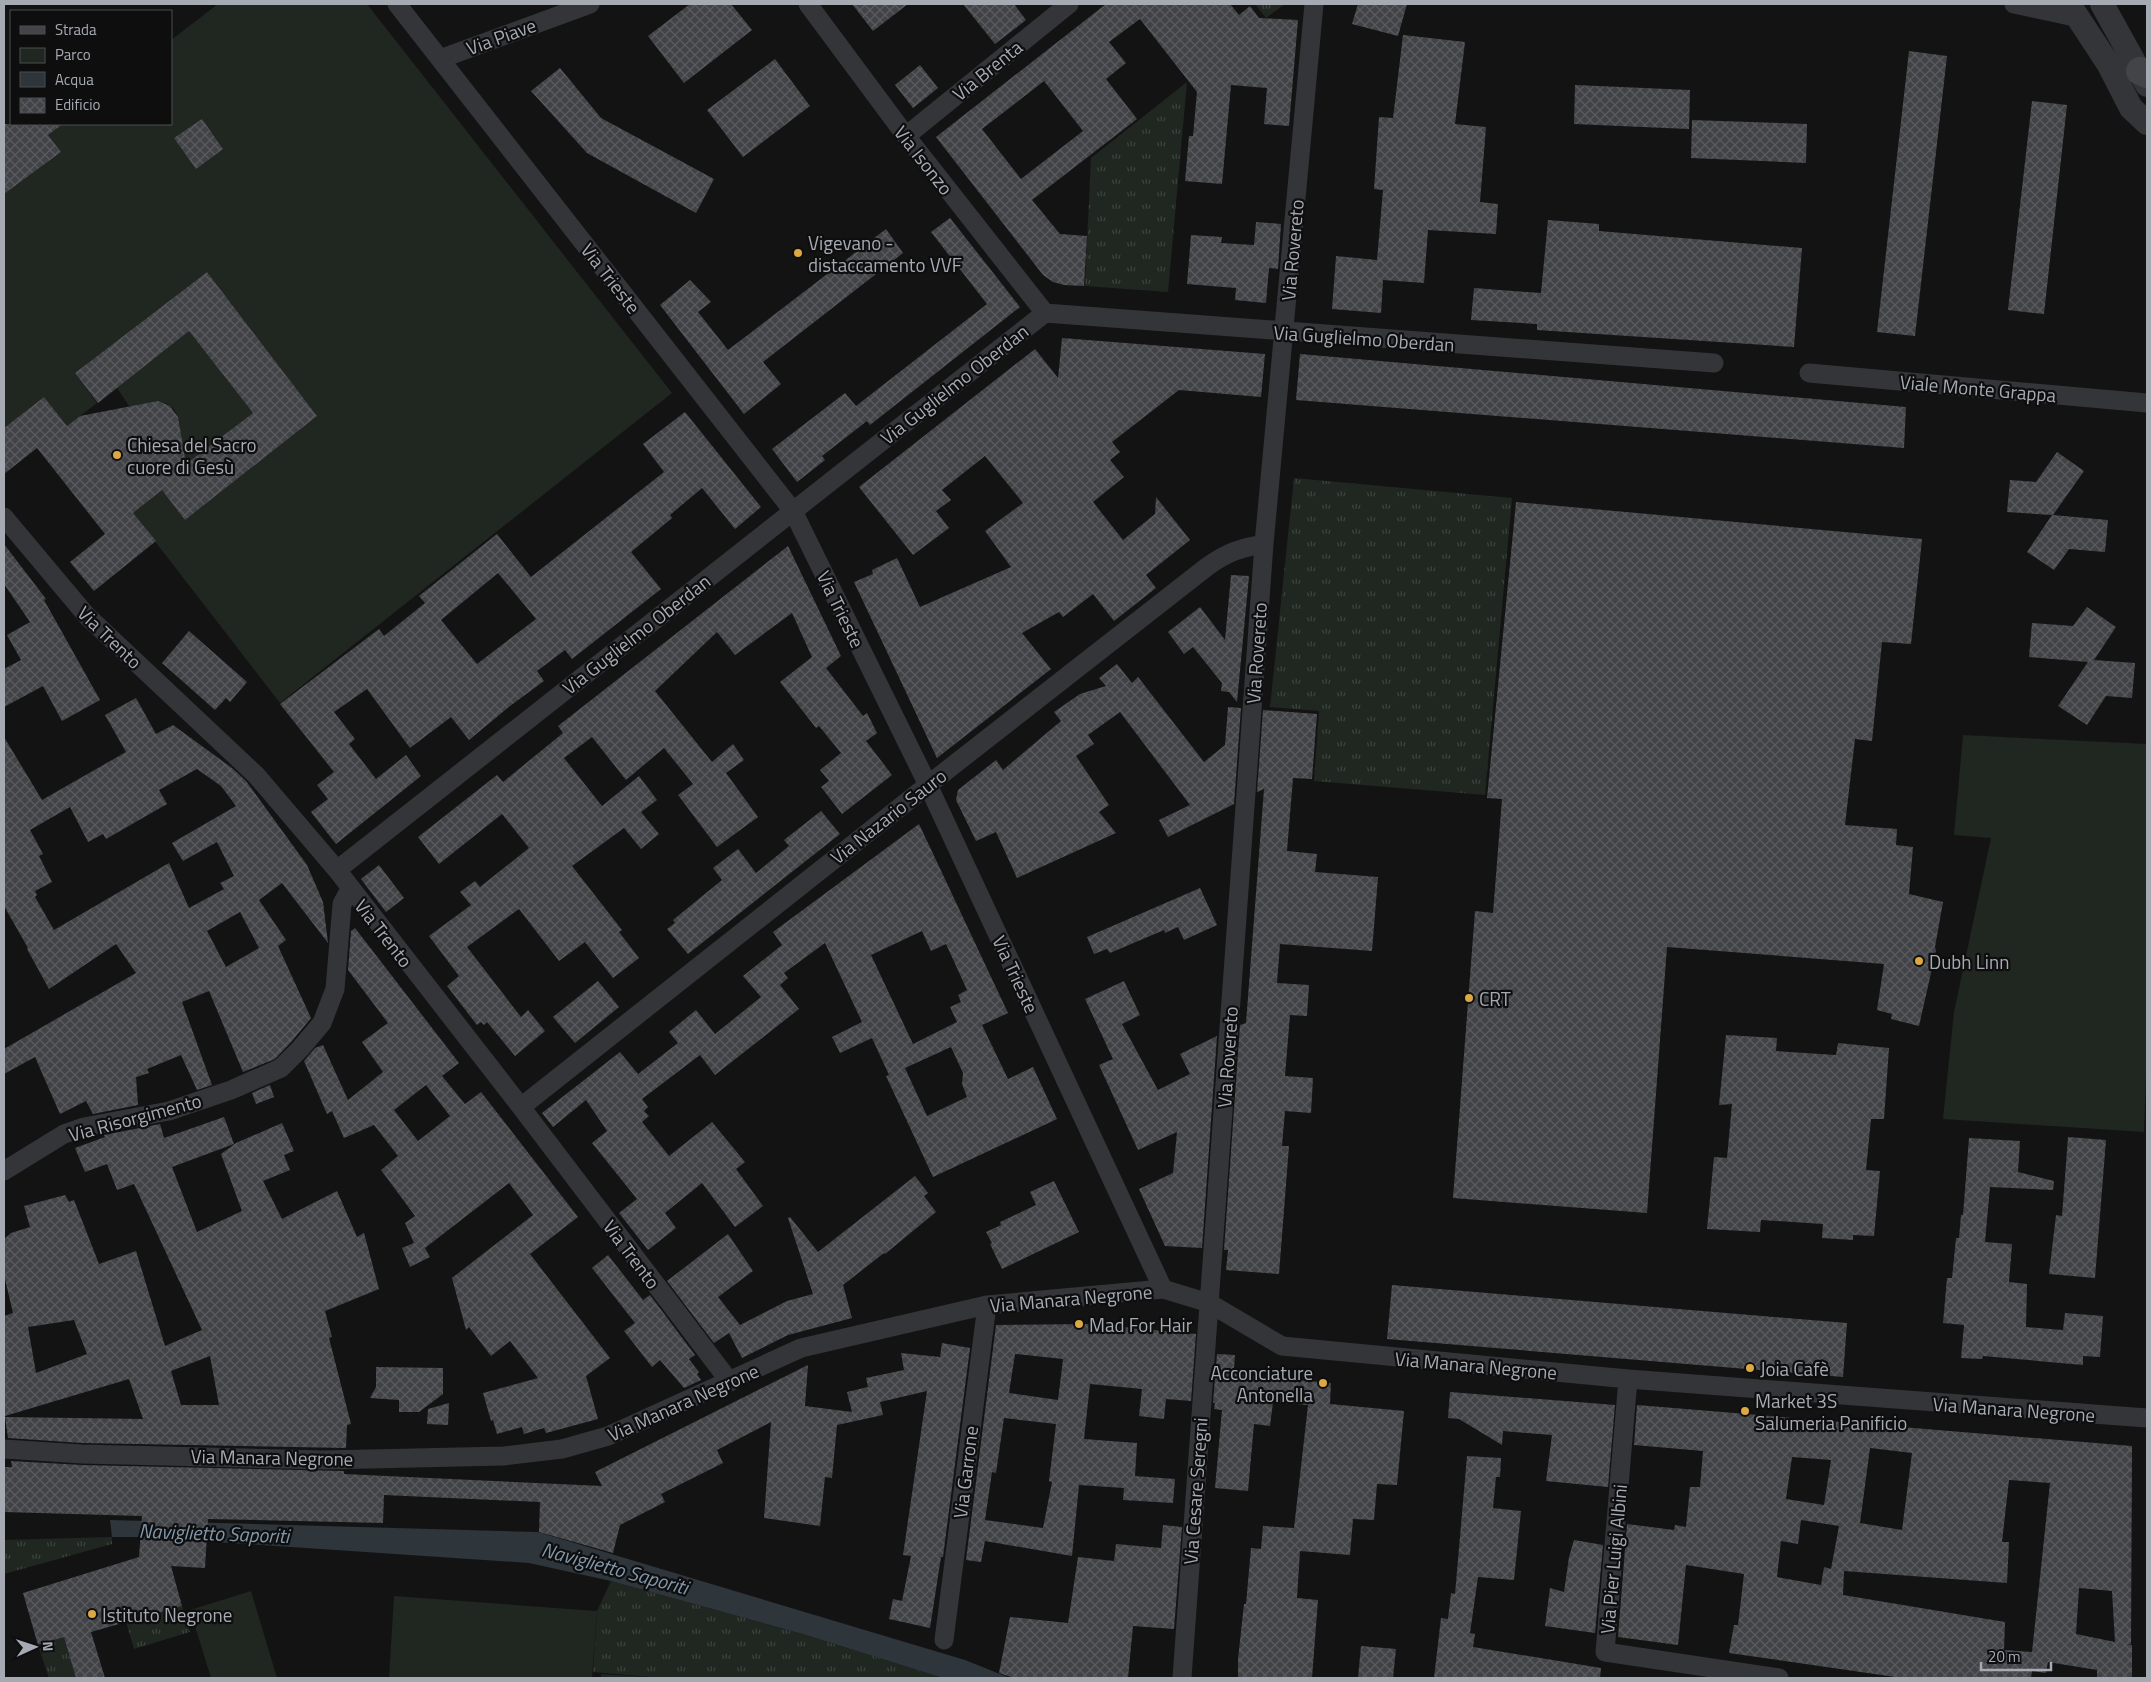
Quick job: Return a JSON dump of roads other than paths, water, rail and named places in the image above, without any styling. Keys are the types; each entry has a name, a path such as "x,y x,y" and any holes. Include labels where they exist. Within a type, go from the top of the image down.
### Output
{"street":[{"name":"Via Trieste","path":"397,4 793,511 928,785 1163,1289"},
{"name":"Via Piave","path":"440,59 590,4"},
{"name":"Via Isonzo","path":"808,4 906,136 1044,313"},
{"name":"Via Brenta","path":"906,136 1069,4"},
{"name":"Via Rovereto","path":"1209,1303 1264,544 1314,4"},
{"path":"2014,4 2074,11 2109,65 2132,108 2147,123"},
{"path":"2102,4 2145,77"},
{"name":"Via Guglielmo Oberdan","path":"336,870 1044,313 1714,363"},
{"name":"Viale Monte Grappa","path":"1809,373 2147,403"},
{"name":"Via Trento","path":"8,529 87,616 256,774 336,870 521,1107 730,1382"},
{"name":"Via Nazario Sauro","path":"521,1107 1208,566 1226,553 1264,544"},
{"name":"Via Risorgimento","path":"4,1171 64,1134 84,1127 169,1111 231,1090 281,1068 322,1023 335,989 337,939 342,904 350,889"},
{"name":"Via Manara Negrone","path":"4,1450 82,1454 324,1460 504,1456 562,1449 608,1436 801,1348 987,1305 1163,1289 1209,1303 1282,1346 1628,1379 2147,1418"},
{"name":"Via Cesare Seregni","path":"1182,1678 1209,1303"},
{"name":"Via Garrone","path":"944,1640 987,1305"},
{"name":"Via Pier Luigi Albini","path":"1628,1379 1605,1652 1780,1678"}],"water":[{"name":"Naviglietto Saporiti","path":"110,1520 538,1532 965,1660 1010,1678 943,1678 806,1635 611,1581 529,1563 141,1537 112,1537"}],"place":[{"name":"Vigevano - distaccamento VVF","path":"798,253"},
{"name":"Chiesa del Sacro cuore di Gesù","path":"117,455"},
{"name":"Dubh Linn","path":"1919,961"},
{"name":"CRT","path":"1469,998"},
{"name":"Mad For Hair","path":"1079,1324"},
{"name":"Joia Cafè","path":"1750,1368"},
{"name":"Acconciature Antonella","path":"1323,1383"},
{"name":"Market 3S Salumeria Panificio","path":"1745,1411"},
{"name":"Istituto Negrone","path":"92,1614"}]}
